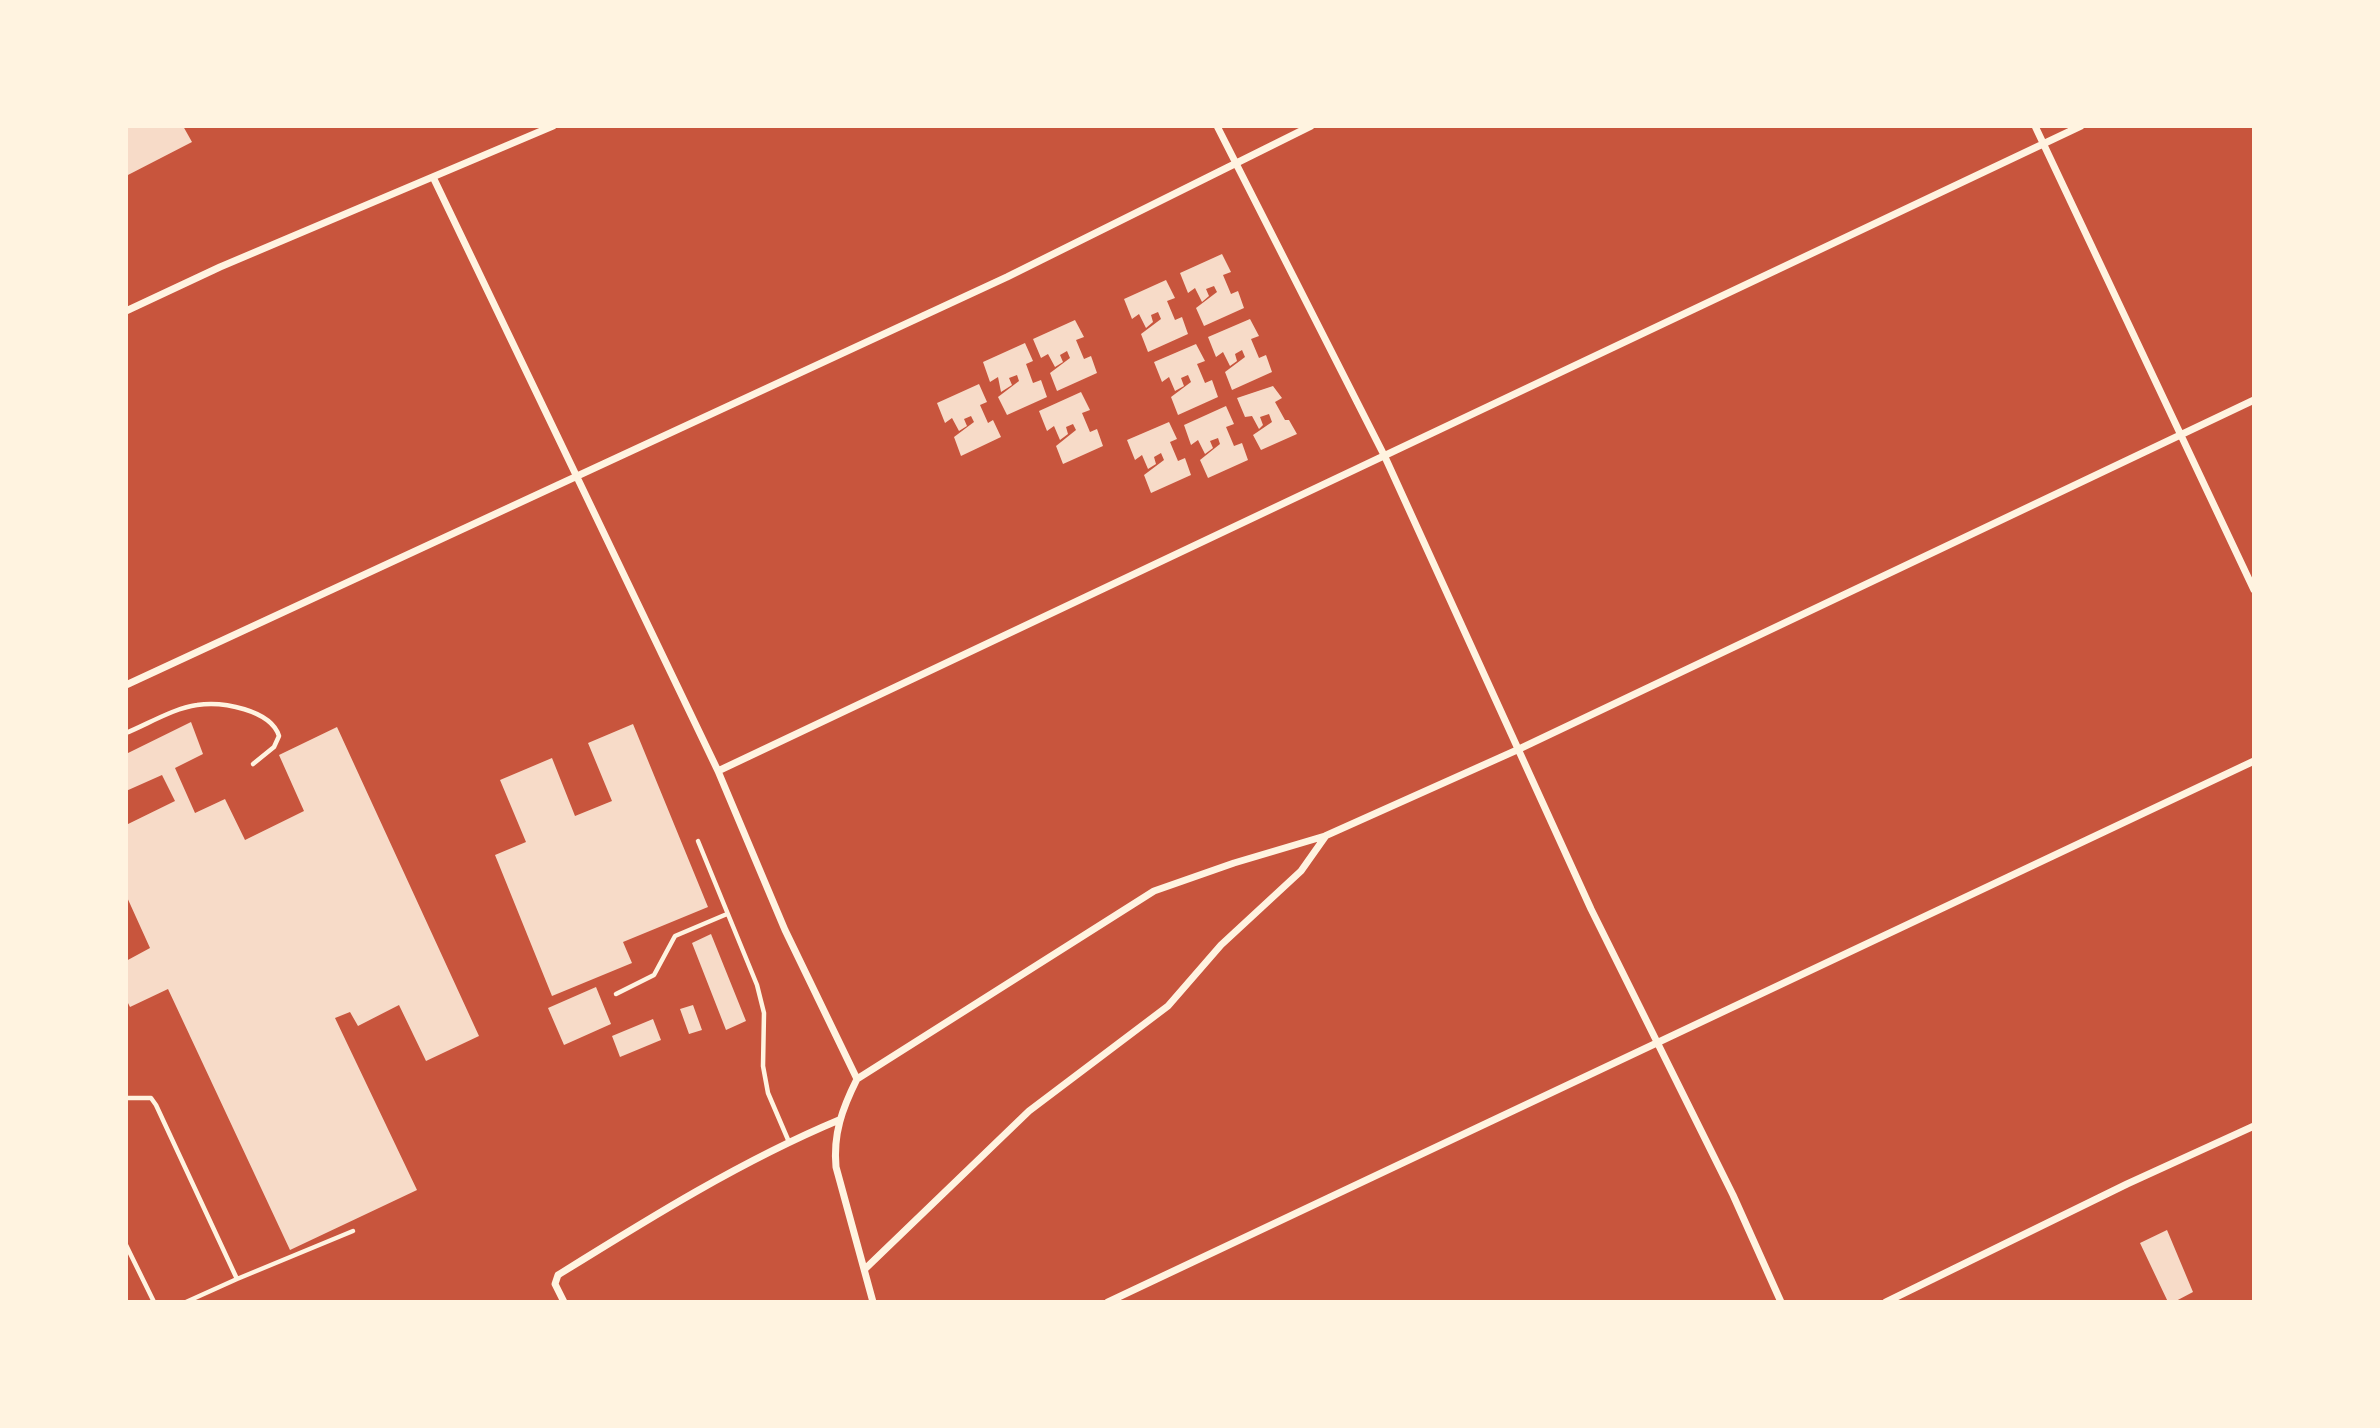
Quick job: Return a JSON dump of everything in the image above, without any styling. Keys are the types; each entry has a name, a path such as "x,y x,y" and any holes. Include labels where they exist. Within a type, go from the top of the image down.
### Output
{"street":[{"path":"126,312 220,267 553,126"},
{"path":"1217,126 1385,457 1517,750 1781,1302"},
{"path":"126,685 1007,277 1311,126"},
{"path":"2035,126 2254,590"},
{"path":"718,771 2081,126"},
{"path":"433,177 718,771 785,930 856,1079"},
{"path":"873,1302 866,1268 836,1167 834,1145 839,1120 856,1079 1154,891 1234,863 1325,836 1517,750 2254,400"},
{"path":"1108,1302 2254,761"},
{"path":"866,1268 1029,1111 1168,1006 1221,945 1301,871 1325,836"},
{"path":"564,1302 555,1284 558,1275 637,1226 789,1142 839,1120"},
{"path":"1886,1302 2127,1184 2254,1126"}],"lane":[{"path":"126,733 198,705 237,709 263,716 276,726 279,736 274,747 253,764"},
{"path":"698,841 757,985 764,1013 763,1066 768,1093 789,1142"},
{"path":"616,994 654,975 675,936 727,914"},
{"path":"126,1098 144,1096 151,1098 156,1105 237,1279"},
{"path":"186,1302 354,1231"},
{"path":"126,1245 154,1302"}],"building":[{"path":"126,126 183,126 192,142 126,176"},
{"path":"1222,254 1231,272 1223,275 1231,294 1238,291 1244,308 1204,326 1196,308 1217,292 1214,286 1206,289 1209,296 1202,302 1195,288 1188,293 1180,273"},
{"path":"1166,280 1175,298 1167,301 1175,320 1182,317 1188,334 1148,352 1141,334 1161,319 1158,312 1151,315 1153,322 1146,328 1139,314 1132,319 1124,299"},
{"path":"1250,319 1259,336 1251,339 1259,358 1266,355 1272,372 1232,390 1225,372 1245,357 1242,350 1235,354 1237,361 1230,366 1223,352 1216,357 1208,337"},
{"path":"1075,320 1084,337 1076,340 1084,359 1091,356 1097,373 1057,391 1050,373 1070,358 1067,351 1060,355 1063,362 1055,367 1048,354 1041,358 1033,339"},
{"path":"1025,343 1033,361 1026,364 1033,383 1041,380 1047,397 1007,415 998,397 1019,381 1017,375 1009,378 1012,385 1001,392 998,377 990,382 983,362"},
{"path":"1196,344 1205,361 1197,364 1205,383 1212,380 1218,397 1178,415 1171,397 1191,382 1188,375 1181,378 1184,386 1175,391 1169,377 1162,382 1154,362"},
{"path":"979,384 987,402 980,405 988,423 993,420 1001,437 961,456 954,437 974,422 971,416 964,419 967,426 959,431 952,418 945,423 937,403"},
{"path":"1273,386 1282,398 1275,402 1297,434 1261,450 1253,435 1272,422 1269,414 1260,417 1263,425 1259,429 1252,416 1245,417 1237,398"},
{"path":"1081,392 1090,410 1082,413 1090,432 1097,429 1103,446 1063,464 1056,446 1076,430 1073,424 1066,427 1068,434 1060,440 1054,426 1047,431 1039,411"},
{"path":"1226,406 1234,424 1226,427 1234,446 1242,443 1248,460 1208,478 1200,460 1220,444 1218,438 1210,441 1213,448 1205,454 1198,440 1191,445 1184,425"},
{"path":"1169,422 1177,439 1170,442 1178,461 1185,458 1191,475 1151,493 1144,475 1164,460 1161,453 1154,457 1156,464 1148,469 1142,455 1135,460 1127,440"},
{"path":"191,722 203,754 175,768 195,813 225,799 245,840 304,811 279,755 337,727 479,1036 426,1061 399,1005 358,1026 350,1012 335,1018 417,1190 290,1250 168,989 130,1007 126,999 126,961 150,948 126,895 126,825 175,801 162,775 126,791 126,754"},
{"path":"633,724 708,907 623,942 632,963 552,996 495,855 526,842 500,780 552,758 575,816 612,801 588,743"},
{"path":"711,934 746,1021 726,1030 692,943"},
{"path":"596,987 611,1024 564,1045 548,1008"},
{"path":"693,1005 702,1030 689,1034 680,1009"},
{"path":"653,1019 661,1040 620,1057 612,1036"},
{"path":"2167,1230 2193,1292 2174,1302 2168,1302 2140,1243"}]}
